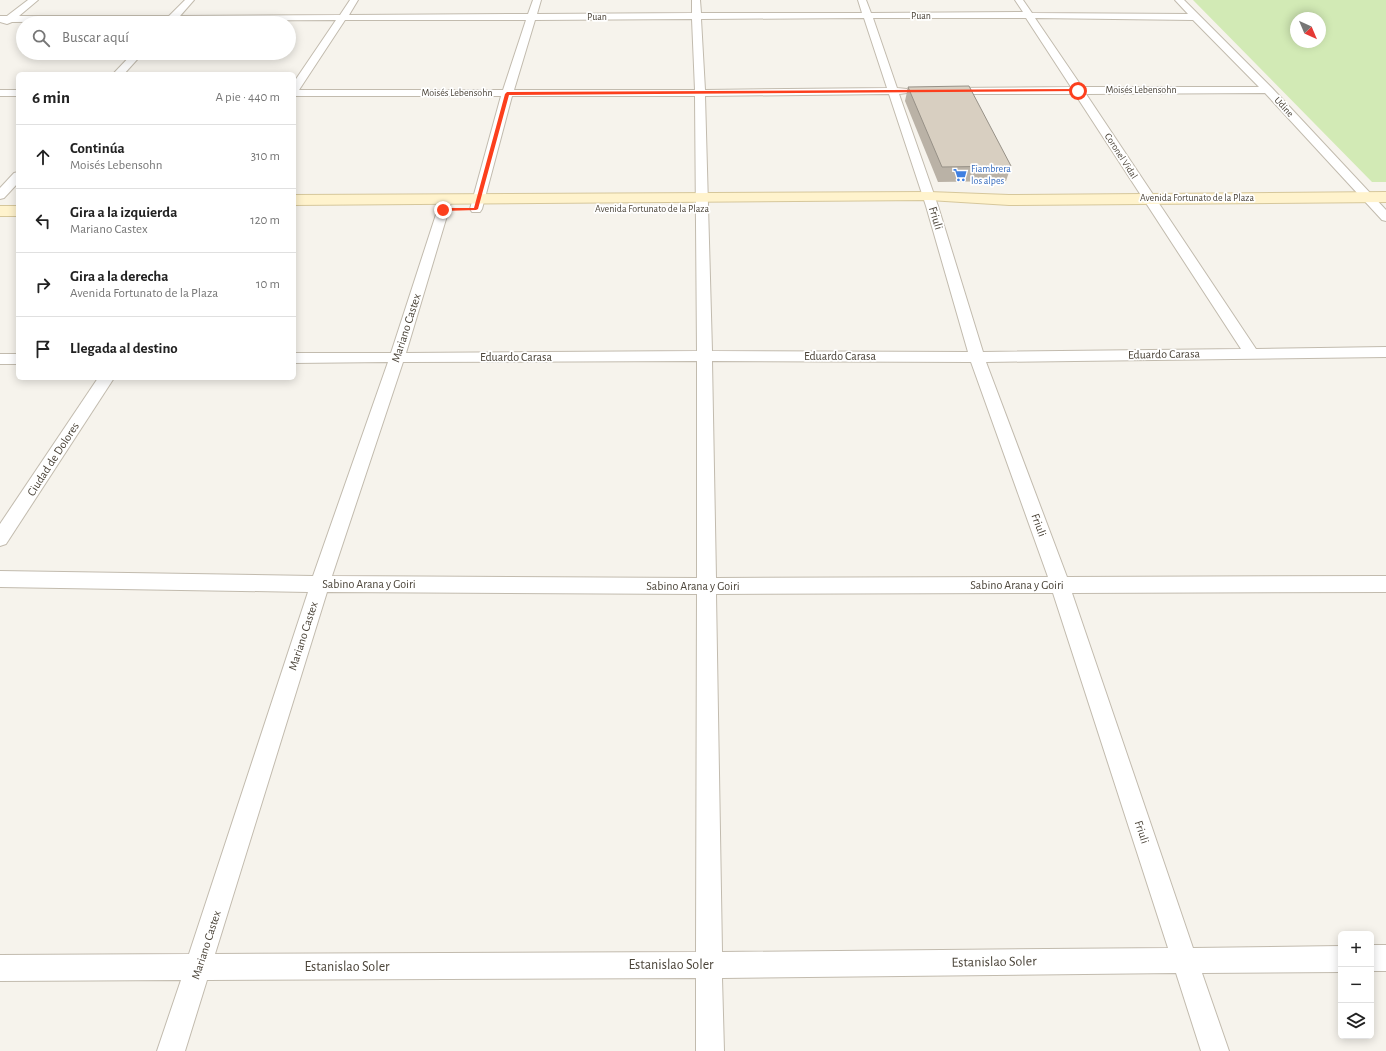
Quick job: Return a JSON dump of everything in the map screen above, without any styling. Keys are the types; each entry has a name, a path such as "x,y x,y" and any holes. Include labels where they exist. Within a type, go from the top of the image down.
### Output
{"main road":[{"name":"Avenida Fortunato de la Plaza","path":"296,200 445,204 703,204 1148,198 1386,197"},
{"path":"0,200 16,200"},
{"name":"Avenida Fortunato de la Plaza","path":"296,210 445,204"},
{"path":"0,211 16,211"}],"street":[{"path":"0,26 34,0"},
{"path":"174,16 190,0"},
{"path":"296,89 354,0"},
{"path":"477,204 507,94 537,0"},
{"path":"696,0 703,204 710,1051"},
{"name":"Friuli","path":"862,0 930,201 978,357 1060,584 1215,1051"},
{"name":"Coronel Vidal","path":"1019,0 1251,353"},
{"name":"Udine","path":"1179,0 1268,90 1386,217"},
{"name":"Puan","path":"296,19 1029,15 1195,17"},
{"name":"Puan","path":"0,19 16,19"},
{"path":"120,72 131,60"},
{"name":"Moisés Lebensohn","path":"940,91 1268,90"},
{"name":"Moisés Lebensohn","path":"296,92 507,94 916,91"},
{"path":"0,93 16,93"},
{"path":"0,195 16,178"},
{"name":"Mariano Castex","path":"171,1051 320,584 397,358 445,204"},
{"name":"Eduardo Carasa","path":"296,358 704,356 978,357 1386,352"},
{"path":"0,359 16,359"},
{"name":"Ciudad de Dolores","path":"0,539 105,380"},
{"name":"Sabino Arana y Goiri","path":"0,579 320,584 706,586 1386,584"},
{"path":"1374,958 1386,958"},
{"name":"Estanislao Soler","path":"0,968 709,965 1338,959"}],"green space":[{"path":"1193,0 1386,0 1386,182 1372,182"}],"building":[{"path":"969,86 1011,166 942,167 908,87"}],"place":[{"name":"Fiambrera los alpes","path":"960,175"}],"route":[{"path":"443,210 476,209 507,94 1078,91"}]}
